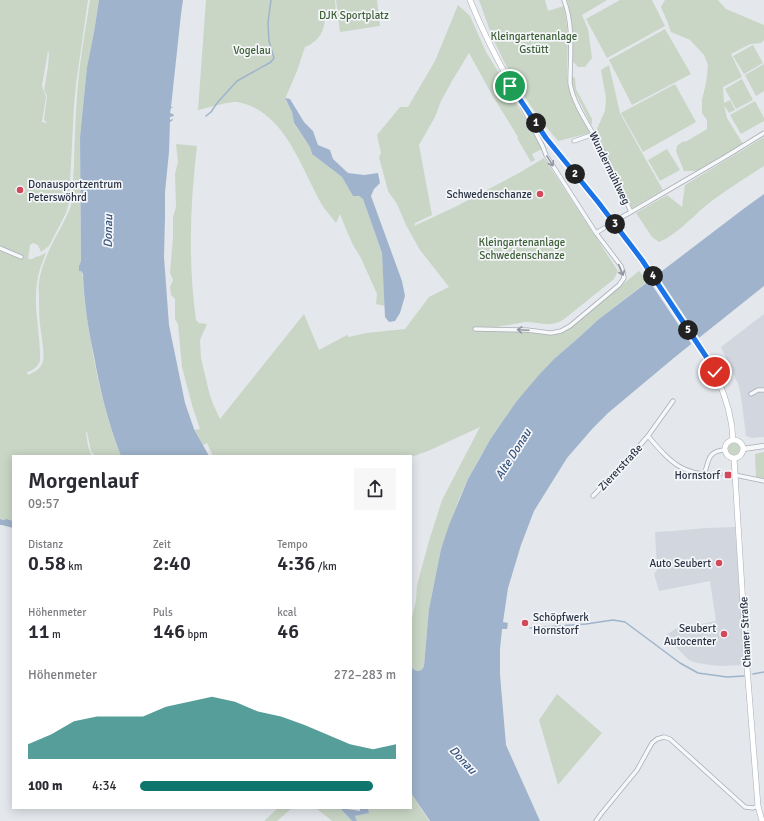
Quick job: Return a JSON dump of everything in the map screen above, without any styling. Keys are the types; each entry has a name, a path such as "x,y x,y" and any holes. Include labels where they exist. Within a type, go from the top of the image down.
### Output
{"main road":[{"path":"470,0 506,77 521,101 546,138 598,202 642,260 707,358 725,396 732,422 733,440"},
{"path":"733,440 736,440 741,444 743,449 741,454 734,460 725,452 725,447 728,442 733,440"},
{"name":"Chamer Straße","path":"734,460 746,654 758,806 762,821"}],"street":[{"name":"Wundermühlweg","path":"564,0 571,32 571,90 594,134 631,212 764,133"},
{"path":"475,328 527,330 551,333 561,331 570,326 619,285 624,278 621,266 596,233 546,155 543,146 506,77"},
{"path":"574,141 594,134"},
{"path":"622,217 631,212"},
{"path":"596,233 604,228"},
{"path":"0,248 21,257"},
{"path":"751,394 758,390 764,390"},
{"path":"648,436 672,401"},
{"name":"Ziererstraße","path":"593,496 648,436 662,453 677,465 691,472 704,475 720,474"},
{"path":"743,449 764,446"},
{"path":"704,475 712,454 725,450"},
{"path":"735,475 764,481"},
{"path":"596,821 636,770 652,743 657,739 664,737 670,739 745,807 753,808 758,806"}],"shaded area":[{"path":"764,314 764,437 752,438 746,436 739,386 721,347"},
{"path":"735,527 745,665 718,666 697,663 689,660 665,636 675,629 716,621 710,581 659,591 654,574 657,570 655,532"}],"green space":[{"path":"0,0 88,0 74,105 69,203 66,213 49,246 41,252 38,245 33,243 30,245 28,259 38,257 46,253 38,276 36,293 40,361 35,368 27,372 28,375 38,369 43,361 39,318 39,282 48,252 71,206 76,111 81,60 90,0 99,0 87,67 80,137 81,271 89,331 98,379 110,426 121,455 94,455 91,451 86,432 92,455 12,455 12,521 0,519","holes":["48,51 48,67 44,90 47,96 44,120 47,123 42,122 46,97 42,86"]},
{"name":"Vogelau","path":"206,0 335,0 336,13 334,18 325,15 321,34 314,42 305,47 285,99 292,112 294,124 310,147 312,154 342,177 353,196 359,196 363,199 382,253 385,306 376,304 377,294 361,258 353,245 340,214 336,223 324,208 291,144 268,117 254,107 237,102 198,110"},
{"name":"DJK Sportplatz","path":"336,0 377,0 380,26 340,32"},
{"name":"Kleingartenanlage Gstütt","path":"479,0 545,0 548,11 564,6 568,33 568,86 575,104 590,133 558,141 532,108 510,73 492,37"},
{"path":"567,0 607,0 582,15 588,29 592,58 585,67 578,67 572,61 572,30"},
{"path":"620,0 652,0 665,26 607,58 586,19"},
{"path":"665,0 718,0 726,9 764,25 764,40 761,43 750,44 731,54 742,77 723,87 724,103 730,100 735,110 729,113 724,105 727,118 743,144 696,171 684,171 676,151 677,146 682,142 687,141 707,129 707,120 702,113 702,100 708,65 704,55 690,40 671,32 661,7"},
{"name":"Kleingartenanlage Schwedenschanze","path":"458,5 470,16 486,52 542,149 532,154 535,160 531,162 469,53 441,101 435,117 419,145 432,215 415,223 414,226 457,206 544,158 618,271 614,279 563,320 553,324 525,322 499,326 501,331 544,334 567,329 639,271 646,279 644,284 599,319 554,359 516,402 480,457 459,499 441,549 429,609 424,666 420,671 418,671 412,668 412,617 416,601 417,585 442,500 480,427 428,451 412,457 412,455 213,455 207,443 203,445 195,430 200,429 182,367 178,324 175,319 175,299 171,295 170,287 173,280 170,273 173,217 176,207 175,174 178,162 176,144 197,146 191,211 193,298 196,320 199,323 207,324 200,340 201,358 209,392 220,419 304,314 319,350 347,335 349,337 366,333 405,329 429,297 449,287 420,250 406,225 397,204 388,191 379,157 381,153 377,135 400,107 408,107 435,61"},
{"path":"665,29 691,74 632,105 609,60"},
{"path":"753,45 763,63 744,74 733,56"},
{"path":"764,64 764,91 756,96 745,75"},
{"path":"609,65 620,113 663,190 632,208 596,131 605,111 606,98 601,70"},
{"path":"572,76 575,78 576,89 592,119 591,125 572,86"},
{"path":"742,79 753,100 736,109 725,89"},
{"path":"675,84 696,122 643,152 621,113"},
{"path":"755,101 764,118 764,121 741,134 730,115"},
{"path":"764,137 764,166 706,205 681,228 667,238 659,242 652,237 636,213 667,195 682,207 685,185"},
{"path":"667,149 680,170 660,181 648,160"},
{"path":"736,443 739,444 739,454 732,455 729,454 728,447 729,444"},
{"path":"764,452 764,479 756,477 755,454"},
{"path":"557,694 602,733 558,785 539,720"},
{"path":"412,795 429,821 357,821 355,816 369,813 368,809 412,809"},
{"path":"277,809 291,809 277,821 264,821"},
{"path":"317,809 341,809 352,821 332,821"}],"water":[{"name":"Donau","path":"99,0 183,0 171,107 174,108 171,108 170,113 174,116 170,117 170,120 173,120 170,122 165,192 164,257 169,325 185,403 194,429 208,455 121,455 108,419 96,369 88,325 83,274 79,271 81,261 80,137 87,67"},
{"path":"285,98 290,99 304,122 313,131 318,145 330,150 333,159 348,173 364,175 378,173 380,183 374,189 371,196 402,281 405,296 400,313 395,321 389,322 385,317 382,253 363,199 359,196 353,196 342,177 312,154 310,147 294,123 292,112"},
{"path":"764,194 764,286 675,357 608,413 593,428 567,458 534,511 521,545 508,588 503,622 508,623 507,629 502,629 500,675 506,745 540,821 430,821 412,794 412,668 420,671 424,666 429,609 441,549 468,479 490,440 516,402 554,359 599,319"},
{"path":"0,519 12,521 12,528 0,525"},
{"path":"341,809 360,811 360,809 368,809 369,813 355,816 357,821 352,821"}],"pier":[{"path":"656,273 700,339 692,345 648,279"}],"waterway":[{"path":"206,116 237,81 271,62 274,58 269,41 268,22 271,0"},
{"path":"530,628 586,624 613,620 625,622 680,663 698,673 727,677 744,676"},
{"path":"753,674 764,672"}],"tunnel":[{"path":"604,228 622,217"}],"place":[{"name":"Donausportzentrum Peterswöhrd","path":"20,190"},
{"name":"Schwedenschanze","path":"540,194"},
{"name":"Hornstorf","path":"728,475"},
{"name":"Auto Seubert","path":"719,563"},
{"name":"Schöpfwerk Hornstorf","path":"525,623"},
{"name":"Seubert Autocenter","path":"724,634"}],"route":[{"path":"510,86 506,77 546,138 598,202 642,260 715,372"}],"water label":[{"name":"Alte Donau","path":"513,454"}]}
